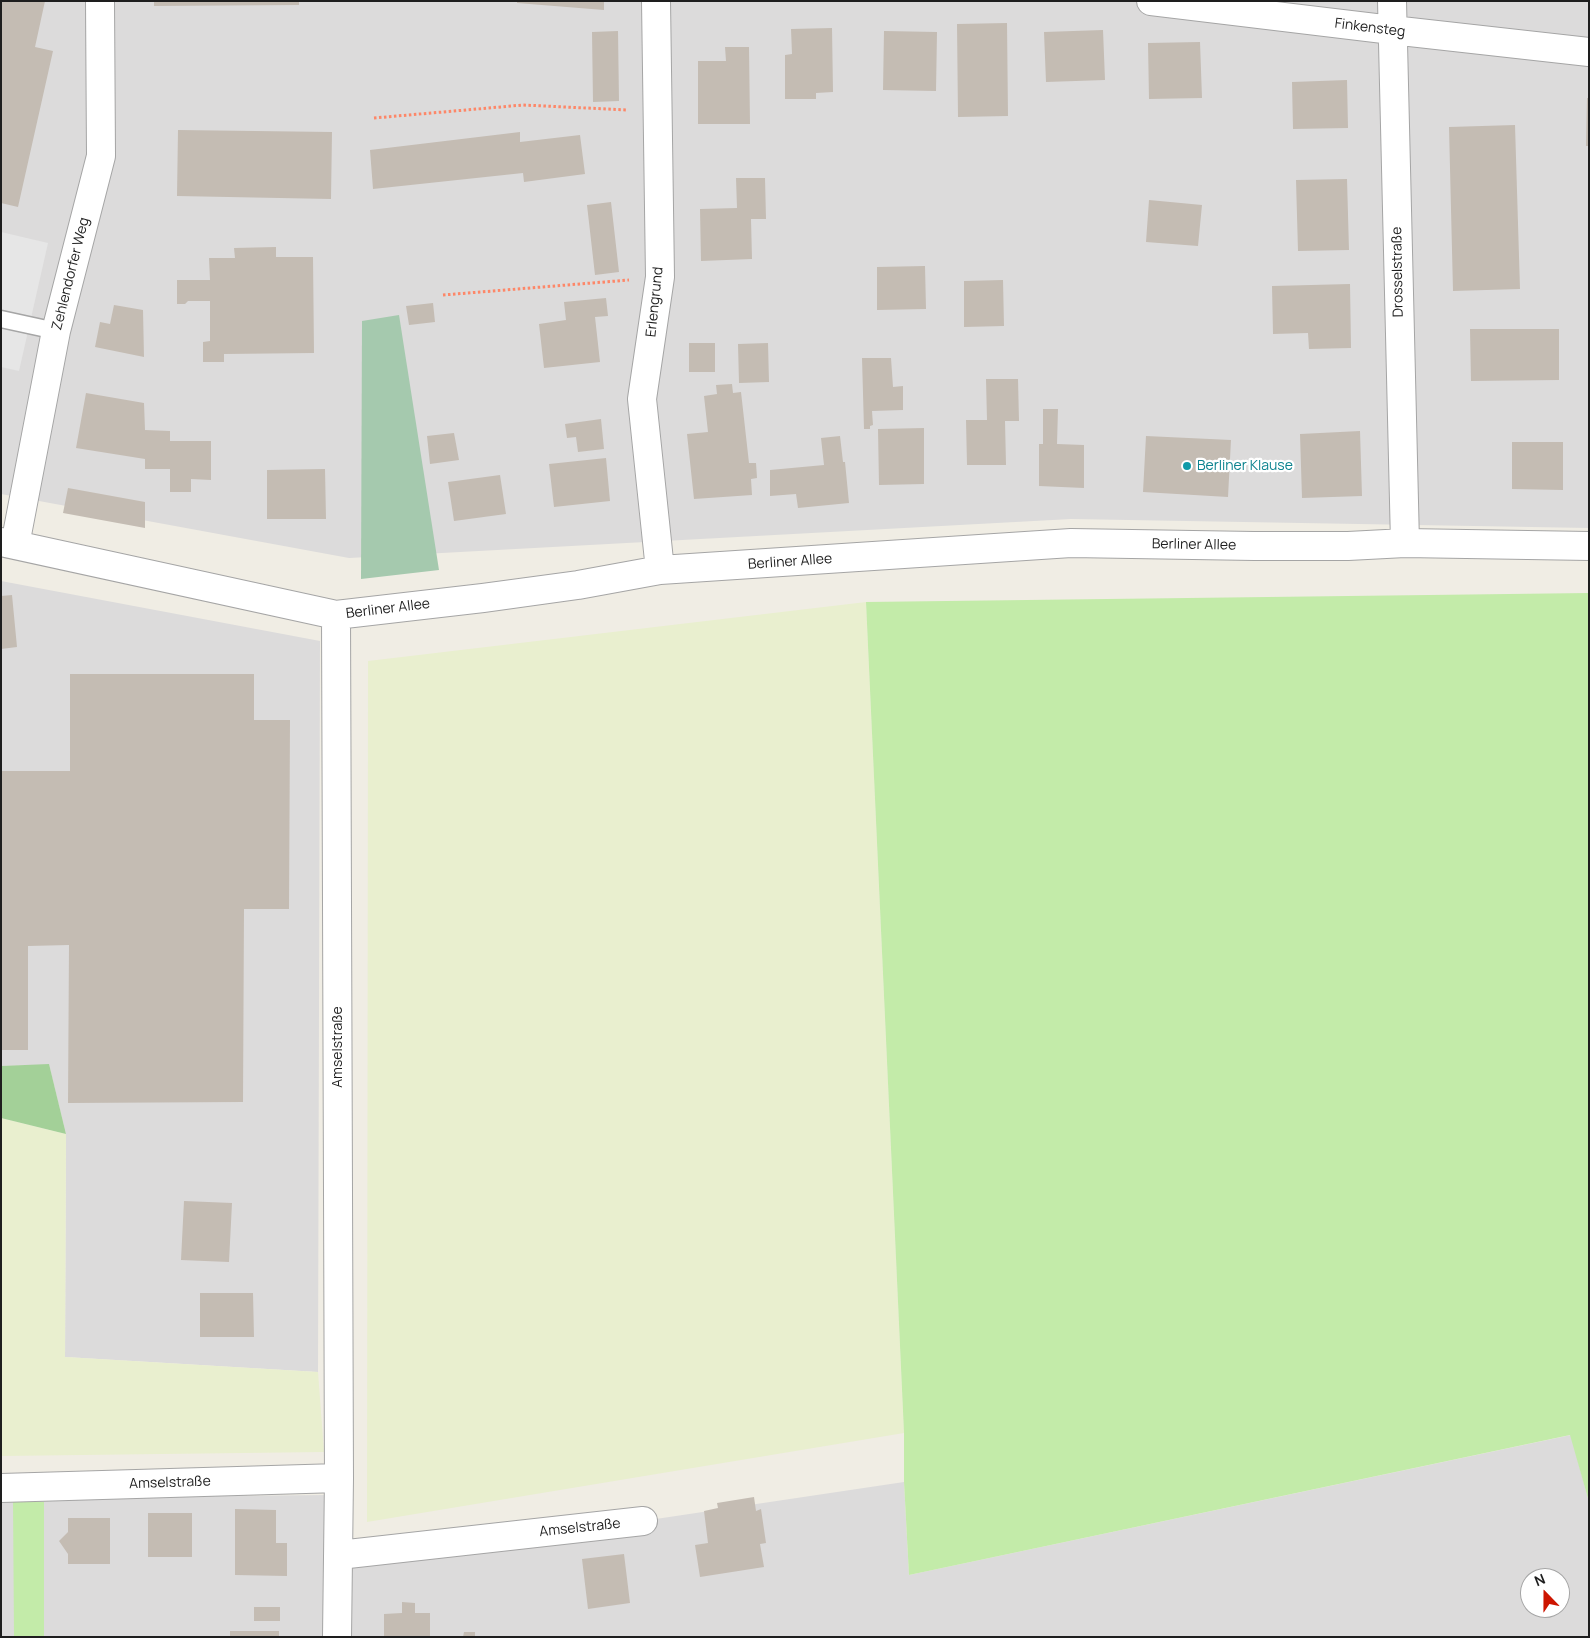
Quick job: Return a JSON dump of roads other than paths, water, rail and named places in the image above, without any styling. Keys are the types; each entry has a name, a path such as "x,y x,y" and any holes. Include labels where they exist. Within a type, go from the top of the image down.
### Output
{"street":[{"name":"Zehlendorfer Weg","path":"8,543 56,332 101,156 100,1"},
{"name":"Erlengrund","path":"656,1 656,111 660,277 642,399 660,570"},
{"name":"Finkensteg","path":"1151,1 1589,52"},
{"name":"Drosselstraße","path":"1392,1 1405,544"},
{"name":"Berliner Allee","path":"8,543 336,616 578,585 660,570 1071,543 1254,546 1405,544 1589,546"},
{"name":"Amselstraße","path":"336,616 339,1478 337,1637"},
{"name":"Amselstraße","path":"1,1488 339,1478"},
{"name":"Amselstraße","path":"339,1555 642,1521"}],"lane":[{"path":"1,319 56,332"}],"place":[{"name":"Berliner Klause","path":"1187,466"}]}
